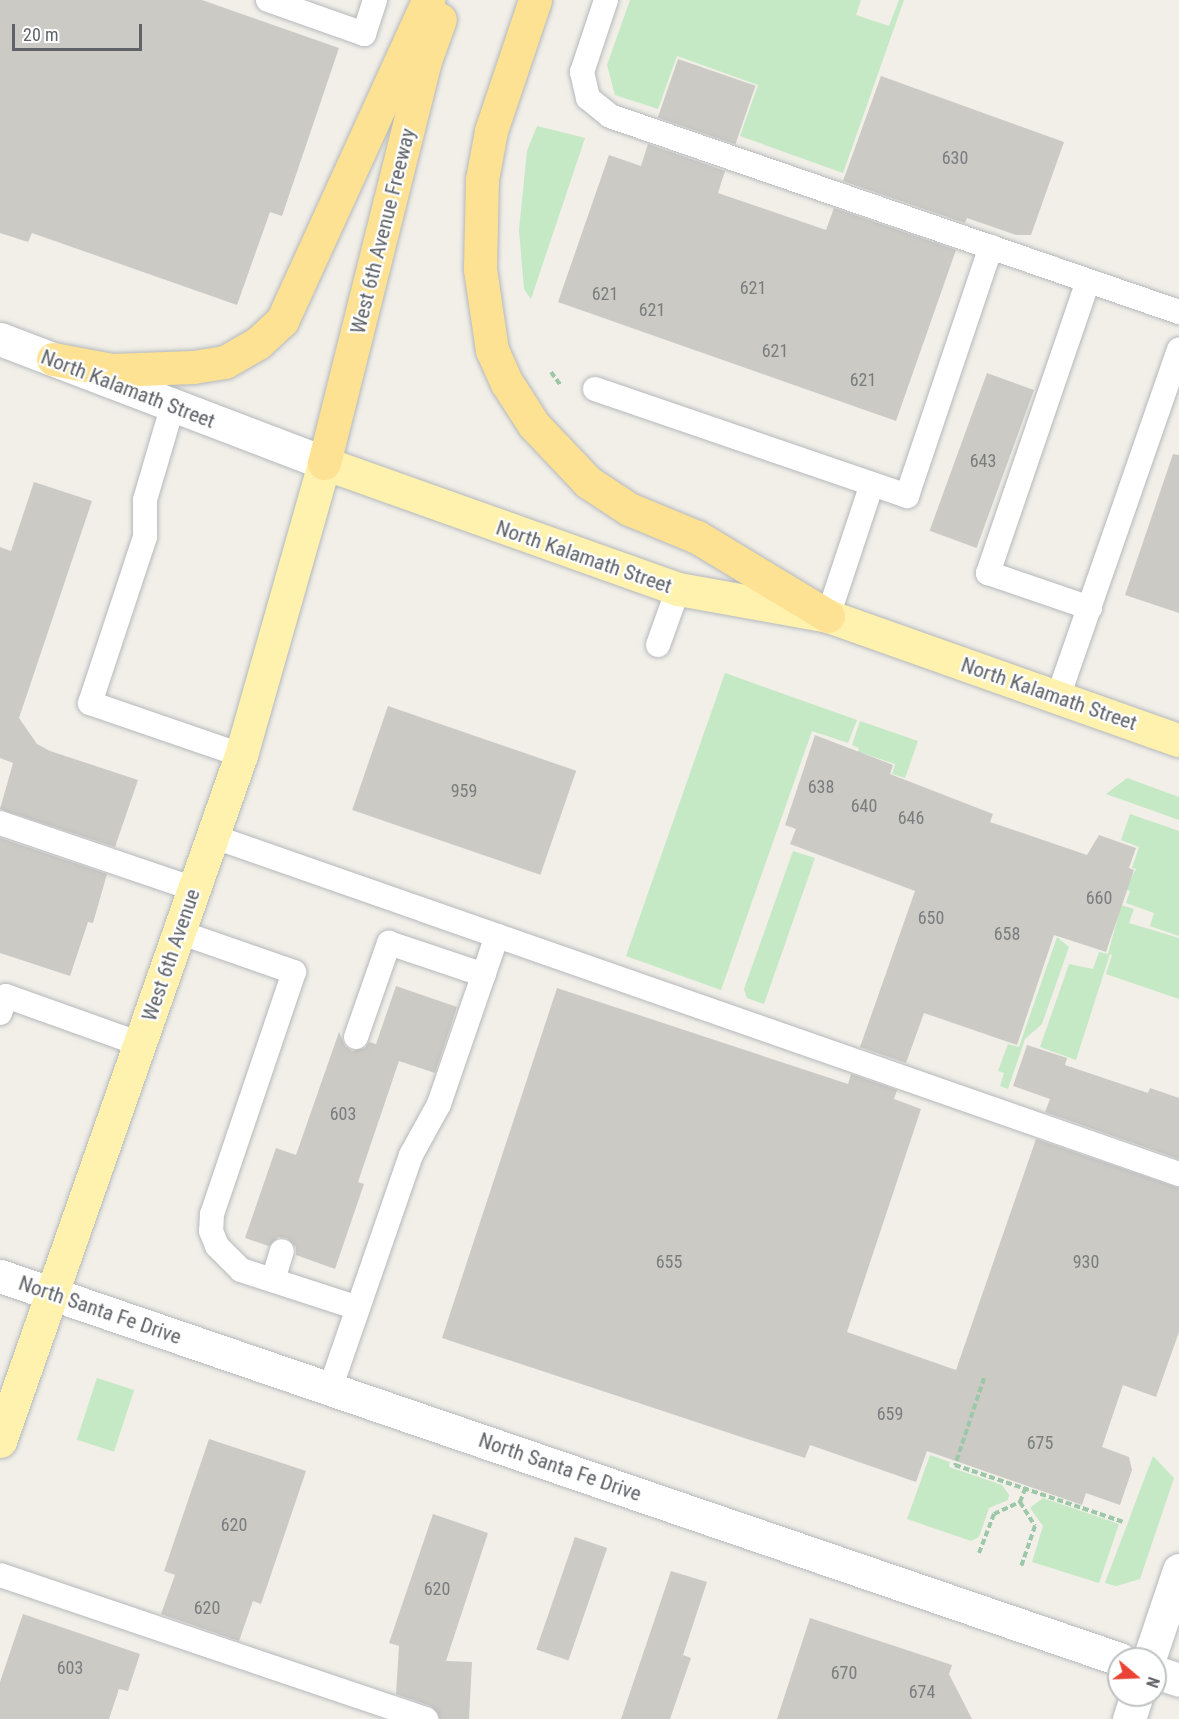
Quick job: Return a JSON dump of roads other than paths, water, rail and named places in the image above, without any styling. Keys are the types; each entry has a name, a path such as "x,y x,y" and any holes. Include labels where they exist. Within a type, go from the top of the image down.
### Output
{"highway":[{"path":"52,359 112,370 194,367 225,362 258,343 282,321 428,0"},
{"name":"West 6th Avenue Freeway","path":"324,463 426,58 446,0"},
{"path":"535,0 490,131 482,179 480,224 486,314 496,358 534,425 588,482 629,509 697,537 828,616"}],"main road":[{"name":"North Kalamath Street","path":"0,339 172,408 678,590 828,616 1179,740"},
{"name":"West 6th Avenue","path":"0,1441 241,755 324,463"},
{"name":"North Santa Fe Drive","path":"0,1276 1107,1655"},
{"path":"1153,1647 1179,1570"}],"lane":[{"path":"268,0 364,34 375,0"},
{"path":"606,0 582,72 588,98 597,109 1179,312"},
{"path":"595,389 907,496 991,247"},
{"path":"1088,281 988,573 1090,608"},
{"path":"1058,697 1172,389 1179,349"},
{"path":"172,408 145,500 145,537 90,703 241,755"},
{"path":"828,616 872,484"},
{"path":"658,645 678,590"},
{"path":"0,823 194,889"},
{"path":"213,836 1179,1174"},
{"path":"179,932 294,972 212,1214 211,1231 226,1260 241,1269 358,1308"},
{"path":"330,1389 411,1155 439,1104 497,936"},
{"path":"356,1037 389,943 484,975"},
{"path":"0,1013 6,996 140,1044"},
{"path":"273,1280 282,1251"},
{"path":"0,1575 426,1719"}]}
